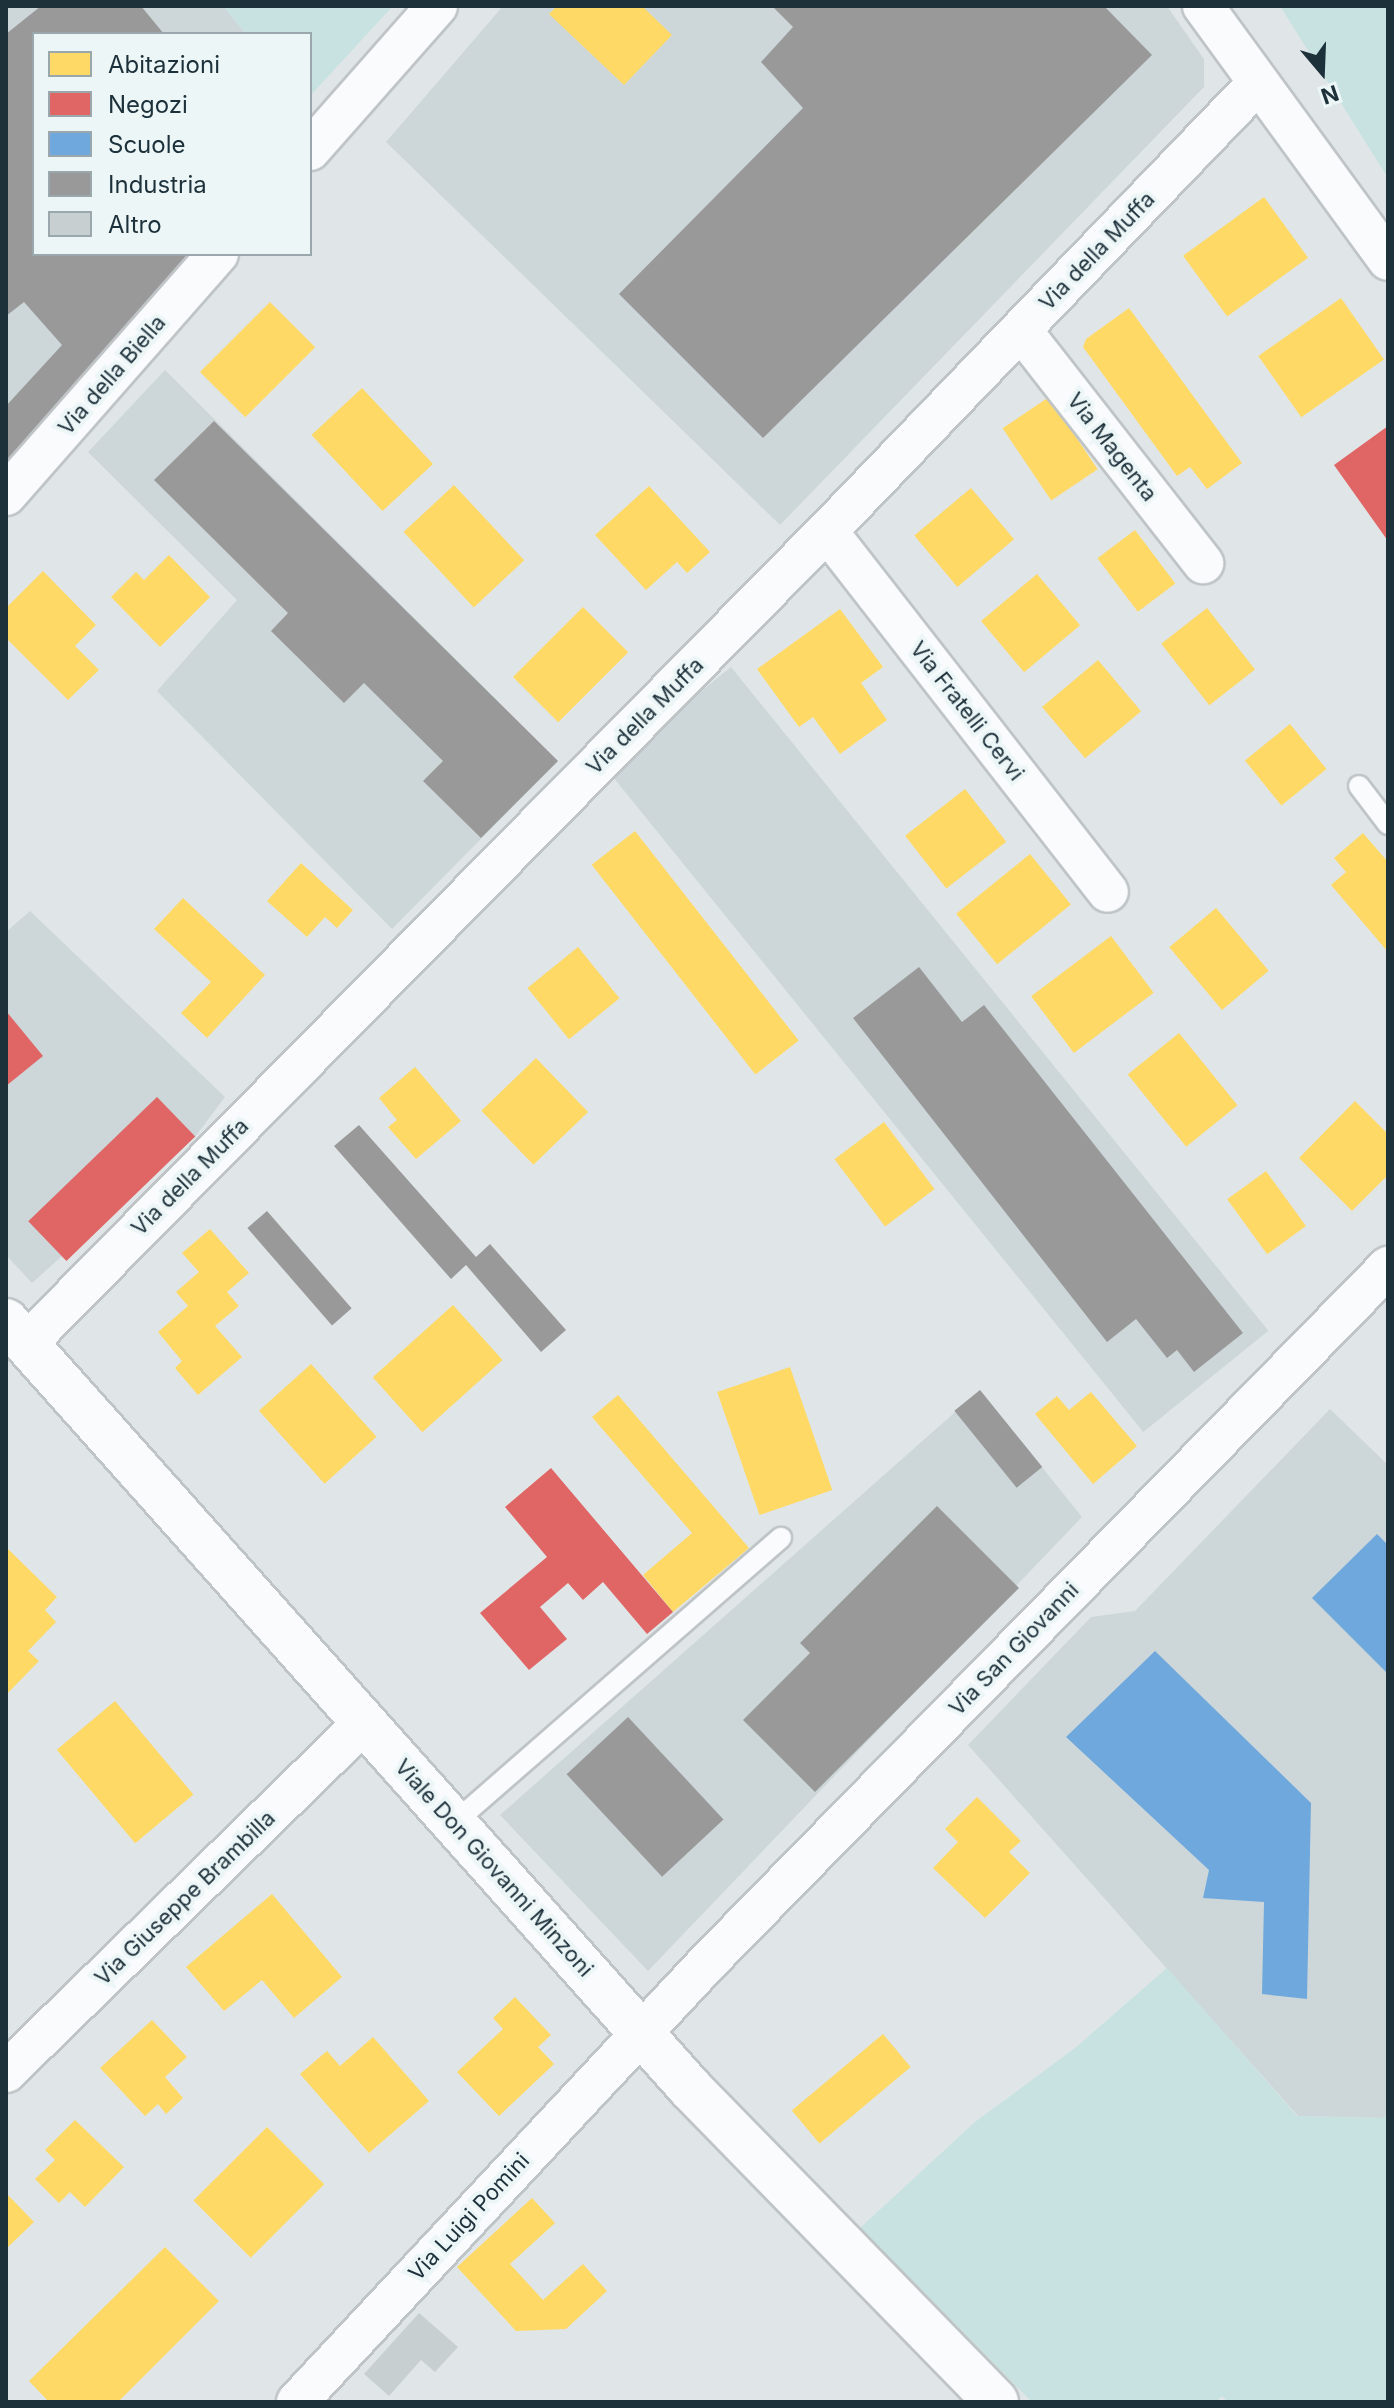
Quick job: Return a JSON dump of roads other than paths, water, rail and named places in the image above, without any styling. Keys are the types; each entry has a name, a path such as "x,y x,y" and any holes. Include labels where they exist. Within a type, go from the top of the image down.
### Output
{"street":[{"path":"312,148 437,6"},
{"path":"1203,6 1388,260"},
{"name":"Via della Muffa","path":"16,1332 827,531 1258,83"},
{"name":"Via della Biella","path":"6,495 216,256"},
{"name":"Via Magenta","path":"1021,330 1203,563"},
{"name":"Via Fratelli Cervi","path":"827,531 1108,892"},
{"name":"Via San Giovanni","path":"642,2032 1388,1267"},
{"name":"Viale Don Giovanni Minzoni","path":"16,1332 642,2032 847,2253 996,2402"},
{"name":"Via Giuseppe Brambilla","path":"6,2072 364,1723"},
{"name":"Via Luigi Pomini","path":"297,2402 642,2032"}],"lane":[{"path":"1359,786 1388,824"},
{"path":"454,1823 781,1538"}]}
